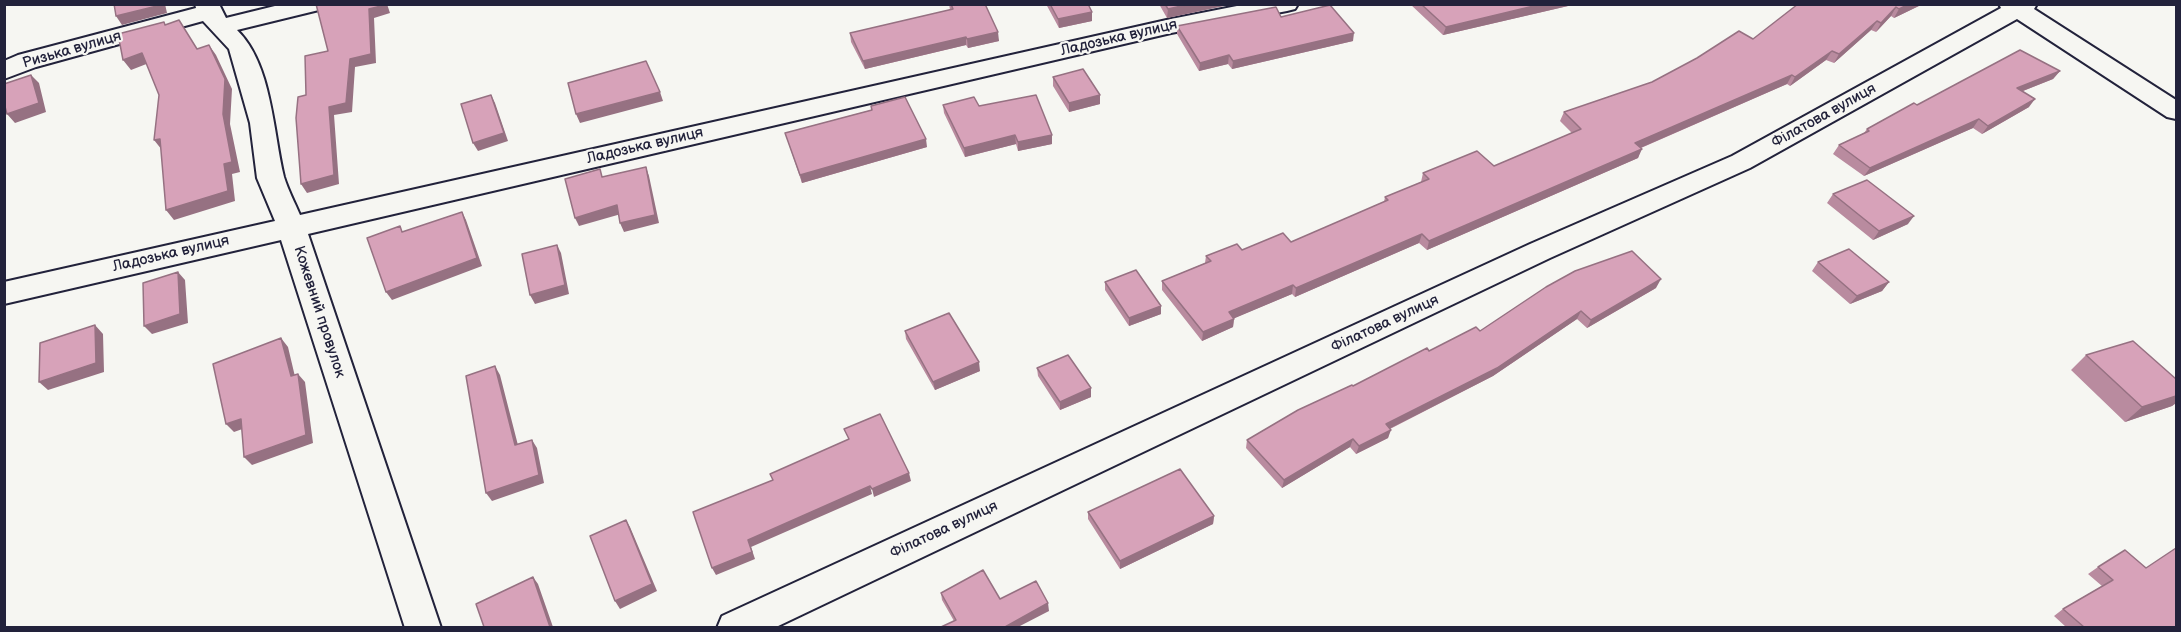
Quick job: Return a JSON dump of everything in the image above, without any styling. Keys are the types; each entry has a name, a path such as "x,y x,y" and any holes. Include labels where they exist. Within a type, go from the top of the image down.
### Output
{"street":[{"name":"Ризька вулиця","path":"4,71 27,61 212,14 315,4"},
{"name":"Ладозька вулиця","path":"4,293 1159,29 1287,4"},
{"path":"2018,6 2176,111"},
{"name":"Філатова вулиця","path":"735,627 1530,256 1741,162 2018,6"},
{"name":"Кожевний провулок","path":"212,14 240,47 263,123 271,178 291,226 423,627"}],"building":[{"path":"114,4 161,4 161,5 116,16"},
{"path":"316,4 385,5 369,9 371,54 350,59 346,103 329,107 334,175 301,184 296,118 298,97 306,95 305,56 328,51"},
{"path":"951,4 985,4 998,32 967,39 966,37 863,61 850,33 953,9"},
{"path":"1050,4 1088,4 1092,12 1058,19"},
{"path":"1165,4 1190,4 1168,9"},
{"path":"1421,4 1542,4 1446,27"},
{"path":"1798,4 1909,4 1899,9 1896,7 1881,23 1877,21 1839,54 1832,51 1795,77 1792,75 1635,143 1642,149 1429,241 1422,234 1296,288 1293,285 1229,312 1234,319 1203,332 1162,281 1211,261 1206,256 1237,244 1242,250 1283,233 1291,242 1388,200 1385,197 1429,179 1423,173 1477,151 1494,166 1581,129 1564,112 1652,82 1697,58 1739,31 1753,39"},
{"path":"1330,5 1354,33 1233,61 1229,55 1200,63 1177,26 1276,7 1281,17"},
{"path":"179,20 197,49 209,45 225,79 223,114 232,162 224,164 228,191 166,210 160,139 154,140 159,95 142,53 123,60 118,34"},
{"path":"2020,50 2060,71 2017,88 2035,99 1988,126 1979,119 1870,168 1839,145 1869,131 1867,129 1914,103 1917,105"},
{"path":"646,61 660,92 576,114 568,83"},
{"path":"1083,69 1100,95 1069,103 1053,77"},
{"path":"31,75 39,103 7,114 4,103 4,84"},
{"path":"491,95 504,133 473,143 461,104"},
{"path":"1036,95 1052,135 1018,142 1015,135 964,148 943,105 974,97 979,106"},
{"path":"905,97 926,139 800,175 785,133 872,110 871,106"},
{"path":"646,167 655,215 620,223 617,205 575,218 565,179 600,169 602,177"},
{"path":"1867,180 1914,216 1879,231 1833,194"},
{"path":"462,212 477,258 386,292 367,238 400,226 402,232"},
{"path":"557,245 565,285 530,295 522,254"},
{"path":"1849,249 1889,282 1857,296 1818,262"},
{"path":"1632,251 1661,279 1591,320 1581,311 1497,368 1386,424 1391,430 1359,446 1353,439 1284,480 1247,440 1298,410 1353,386 1427,348 1429,351 1476,327 1480,331 1546,287 1575,271"},
{"path":"1136,270 1161,306 1129,318 1105,282"},
{"path":"178,272 180,314 144,326 143,283"},
{"path":"949,313 979,362 933,382 905,331"},
{"path":"95,325 96,363 39,382 40,343"},
{"path":"281,338 291,376 298,374 306,435 244,457 241,419 226,424 213,364"},
{"path":"2133,341 2176,379 2176,396 2142,407 2086,355"},
{"path":"1068,355 1091,388 1060,402 1037,368"},
{"path":"495,366 515,445 532,440 539,475 486,493 466,376"},
{"path":"880,414 909,473 872,489 870,486 748,540 752,552 712,568 693,512 773,480 770,474 849,439 844,429"},
{"path":"1180,469 1214,516 1120,561 1088,512"},
{"path":"626,520 652,584 615,601 590,536"},
{"path":"2176,548 2176,627 2084,627 2063,609 2113,580 2098,567 2125,550 2146,568"},
{"path":"983,570 1000,599 1036,581 1048,603 1005,627 941,627 956,620 941,593"},
{"path":"533,577 550,627 484,627 476,604"}]}
